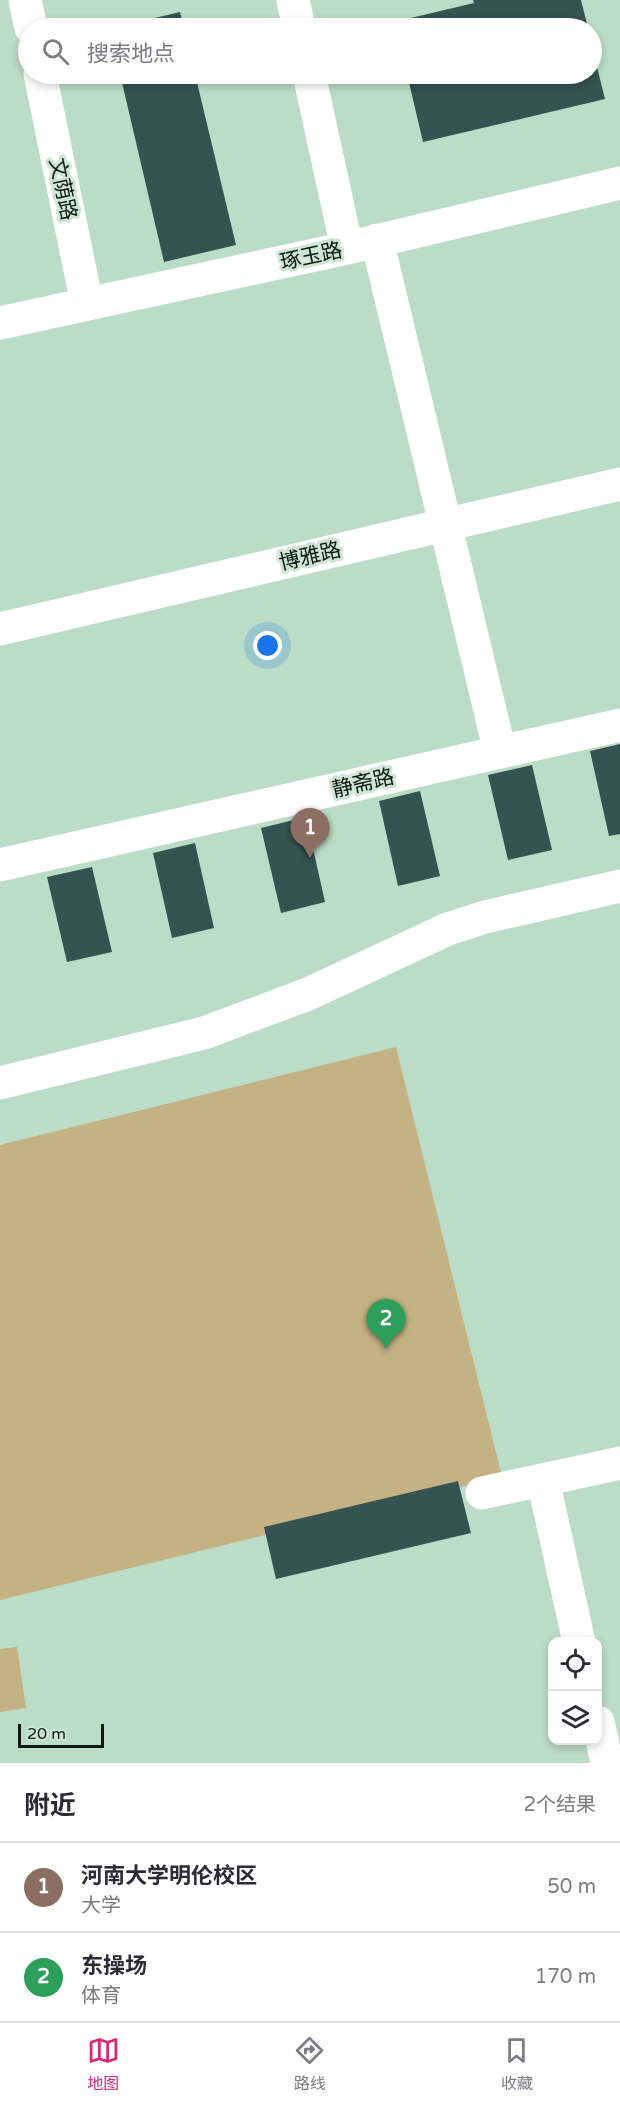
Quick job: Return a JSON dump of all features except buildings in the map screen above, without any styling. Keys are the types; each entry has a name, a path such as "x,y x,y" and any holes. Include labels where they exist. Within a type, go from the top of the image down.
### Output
{"lane":[{"path":"25,0 29,18"},
{"path":"293,0 297,18"},
{"name":"文荫路","path":"42,84 87,304"},
{"path":"312,84 445,525 500,752"},
{"name":"琢玉路","path":"0,323 362,244 620,183"},
{"name":"博雅路","path":"0,629 620,483"},
{"name":"静斋路","path":"0,865 620,725"},
{"path":"0,1083 204,1033 308,994 448,929 484,917 620,886"},
{"path":"483,1493 620,1462"},
{"path":"543,1480 578,1637"},
{"path":"602,1742 607,1763"}],"shaded area":[{"path":"0,0 620,0 620,1763 0,1763"},
{"path":"396,1047 502,1477 0,1600 0,1145"},
{"path":"17,1647 26,1708 0,1712 0,1649"}],"place":[{"name":"河南大学明伦校区","path":"310,858"},
{"name":"东操场","path":"386,1349"}]}
